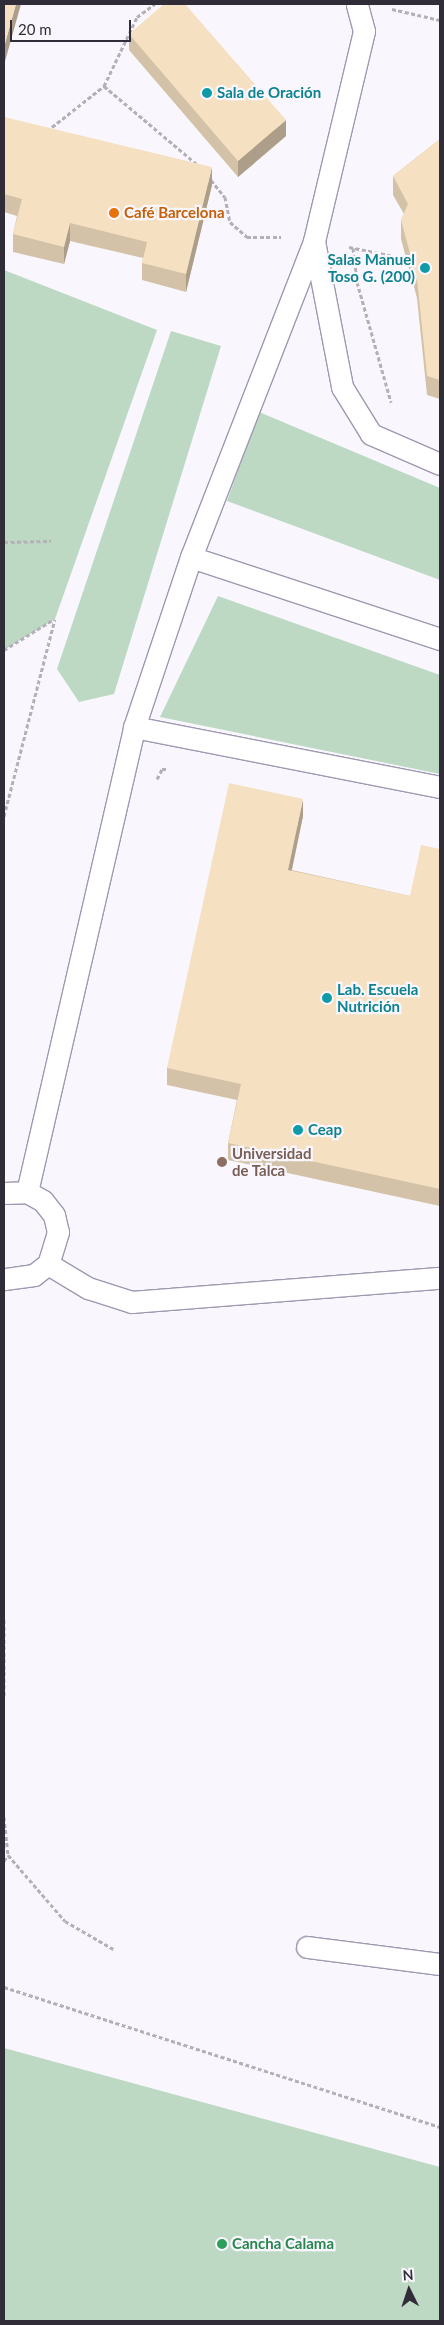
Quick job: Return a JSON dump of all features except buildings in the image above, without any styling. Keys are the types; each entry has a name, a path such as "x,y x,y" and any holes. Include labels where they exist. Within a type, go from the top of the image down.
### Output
{"lane":[{"path":"27,1192 134,727 191,557 314,241 364,30 357,4"},
{"path":"314,241 342,387 371,434 440,464"},
{"path":"191,557 440,639"},
{"path":"134,727 440,787"},
{"path":"4,1193 27,1192 54,1215 57,1249 48,1264 34,1276 4,1279"},
{"path":"48,1264 88,1288 132,1302 440,1278"},
{"path":"307,1947 440,1964"}],"path":[{"path":"39,137 104,86 136,17 156,4"},
{"path":"385,8 440,20"},
{"path":"104,86 201,168"},
{"path":"207,176 225,197 230,222 247,237 314,241 421,261"},
{"path":"353,248 357,282 393,408"},
{"path":"4,542 51,541"},
{"path":"4,650 54,619 4,816"},
{"path":"4,1620 4,1696"},
{"path":"4,1817 8,1854 4,1862"},
{"path":"8,1854 64,1921 115,1950"},
{"path":"4,1987 440,2128"}],"green space":[{"path":"4,270 157,330 55,619 4,650"},
{"path":"171,331 221,346 114,694 79,702 57,669"},
{"path":"259,412 440,488 440,580 227,501"},
{"path":"218,596 440,675 440,774 160,717"},
{"name":"Cancha Calama","path":"4,2048 440,2167 440,2321 4,2321"}],"place":[{"name":"Sala de Oración","path":"207,93"},
{"name":"Café Barcelona","path":"114,213"},
{"name":"Salas Manuel Toso G. (200)","path":"425,268"},
{"name":"Lab. Escuela Nutrición","path":"327,998"},
{"name":"Ceap","path":"298,1130"},
{"name":"Universidad de Talca","path":"222,1162"},
{"name":"Cancha Calama","path":"222,2244"}]}
